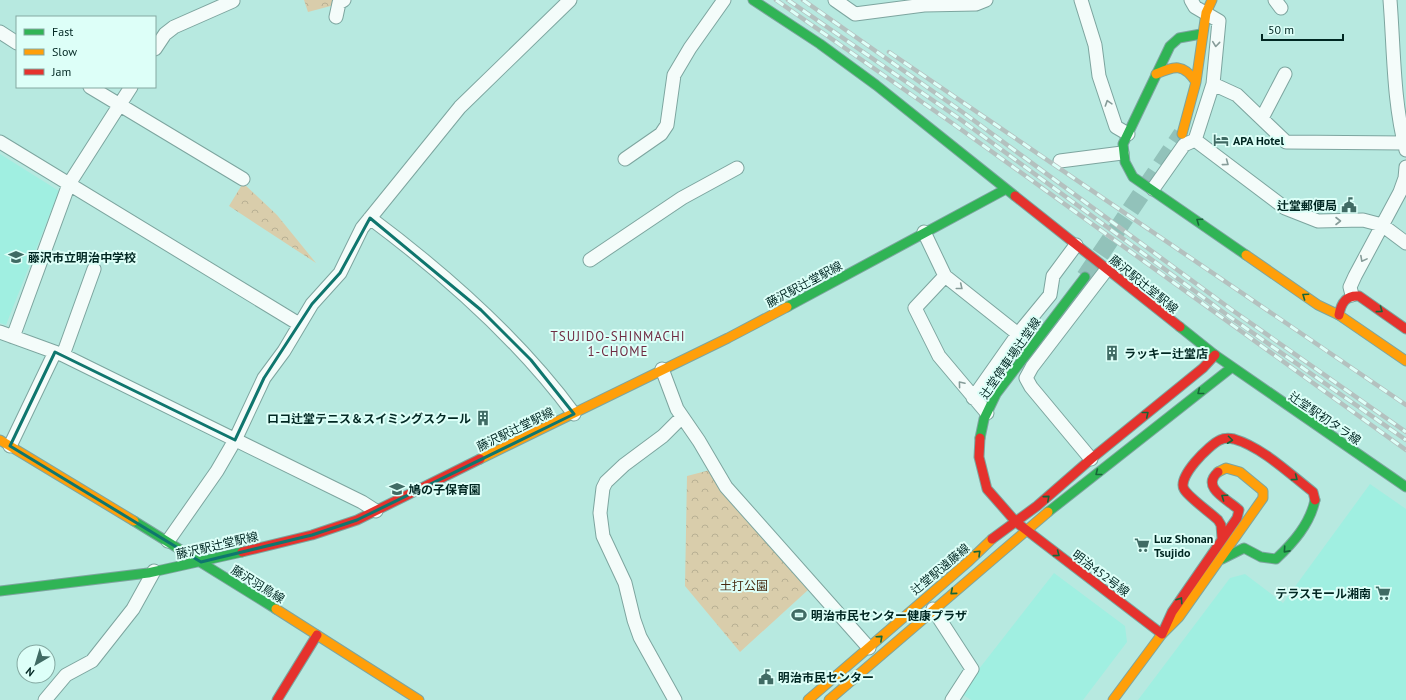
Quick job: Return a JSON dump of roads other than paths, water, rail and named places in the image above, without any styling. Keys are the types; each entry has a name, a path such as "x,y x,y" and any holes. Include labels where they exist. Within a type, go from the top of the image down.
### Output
{"street":[{"path":"336,17 339,2 344,0"},
{"path":"168,541 204,490 235,440 264,378 284,351 298,324 312,304 340,273 362,228 460,107 570,0"},
{"path":"626,159 661,134 667,125 674,75 690,48 724,0"},
{"name":"藤沢駅辻堂駅線","path":"753,0 820,44 876,85 1106,270 1231,368"},
{"path":"835,0 855,14 883,9 924,5 976,4 986,0"},
{"path":"1081,0 1095,45 1099,76 1116,127 1128,134"},
{"path":"1153,189 1184,145 1195,140 1213,84 1219,21 1195,7 1191,0"},
{"path":"1182,134 1196,82 1201,34 1206,13 1212,0"},
{"path":"1213,84 1237,95 1286,142 1405,146 1400,76 1394,44 1390,0"},
{"path":"156,48 165,34 174,27 233,1"},
{"path":"0,32 16,42"},
{"path":"1201,34 1179,38 1170,46 1128,134 1122,153 1125,166 1133,177 1153,189 1318,305 1339,315 1406,360"},
{"path":"1156,74 1173,67 1182,67 1191,74 1196,82"},
{"path":"1262,118 1285,74"},
{"path":"92,88 242,180"},
{"path":"13,337 69,184 130,88"},
{"path":"1195,140 1285,208 1318,221 1363,220 1382,225 1406,243"},
{"path":"0,142 298,324"},
{"path":"1060,161 1122,153"},
{"path":"1352,295 1350,287 1382,225 1400,207 1406,167"},
{"path":"590,260 682,198 737,168"},
{"name":"藤沢駅辻堂駅線","path":"0,591 154,572 312,535 357,520 744,330 1006,189"},
{"path":"370,218 481,310 531,360 574,414"},
{"path":"924,232 945,276 1018,334"},
{"path":"973,398 1018,334 1050,296 1052,276 1076,245"},
{"path":"5,443 58,354 94,269"},
{"path":"1091,459 1031,387 1026,378 1032,366 1106,270"},
{"path":"945,276 915,308 939,356 986,413"},
{"name":"辻堂停車場辻堂線","path":"1025,530 987,489 979,457 980,436 986,413 996,394 1085,277"},
{"path":"1339,315 1340,306 1345,298 1352,295 1359,296 1406,329"},
{"path":"0,332 58,354 362,502 376,511"},
{"path":"1016,522 1203,368 1214,356"},
{"path":"829,700 1025,530 1231,368"},
{"name":"辻堂駅初タラ線","path":"1231,368 1406,487"},
{"path":"662,369 682,417 699,441 726,487 869,648"},
{"path":"675,700 640,637 634,620 626,584 603,536 600,513 603,488 606,482 624,465 663,436 682,417"},
{"path":"1221,559 1244,548 1261,557 1276,560 1288,549 1310,519 1316,498 1313,492 1254,448 1226,438 1218,441 1184,476 1182,484 1184,490 1218,520 1221,525 1222,538"},
{"name":"藤沢羽鳥線","path":"5,443 168,541 420,700"},
{"path":"1113,700 1162,634 1179,617 1263,498 1263,491 1256,484 1229,467 1222,467 1217,471 1212,479 1212,486 1215,491 1239,510 1238,518 1222,538 1172,612 1162,634"},
{"name":"辻堂駅遠藤線","path":"808,700 869,648 916,605 969,561 993,538 1016,522"},
{"name":"明治452号線","path":"1025,530 1162,634"},
{"path":"45,700 66,675 92,661 133,609 154,572"},
{"path":"933,609 972,669 952,700"},
{"path":"277,700 317,635"}],"tunnel":[{"path":"1085,277 1182,134"}],"railway":[{"path":"776,0 952,123 1406,450"},
{"path":"788,0 957,117 1230,317 1406,440"},
{"path":"803,0 961,111 1232,310 1406,432"},
{"path":"889,52 1406,405"}],"place":[{"name":"APA Hotel","path":"1221,140"},
{"name":"辻堂郵便局","path":"1349,205"},
{"name":"藤沢市立明治中学校","path":"16,257"},
{"name":"ラッキー辻堂店","path":"1112,353"},
{"name":"ロコ辻堂テニス＆スイミングスクール","path":"483,418"},
{"name":"鳩の子保育園","path":"397,489"},
{"name":"Luz Shonan Tsujido","path":"1142,545"},
{"name":"テラスモール湘南","path":"1383,593"},
{"name":"明治市民センター健康プラザ","path":"799,615"},
{"name":"明治市民センター","path":"766,677"}],"district":[{"name":"TSUJIDO-SHINMACHI 1-CHOME","path":"618,344"}],"park label":[{"name":"土打公園","path":"744,585"}]}
